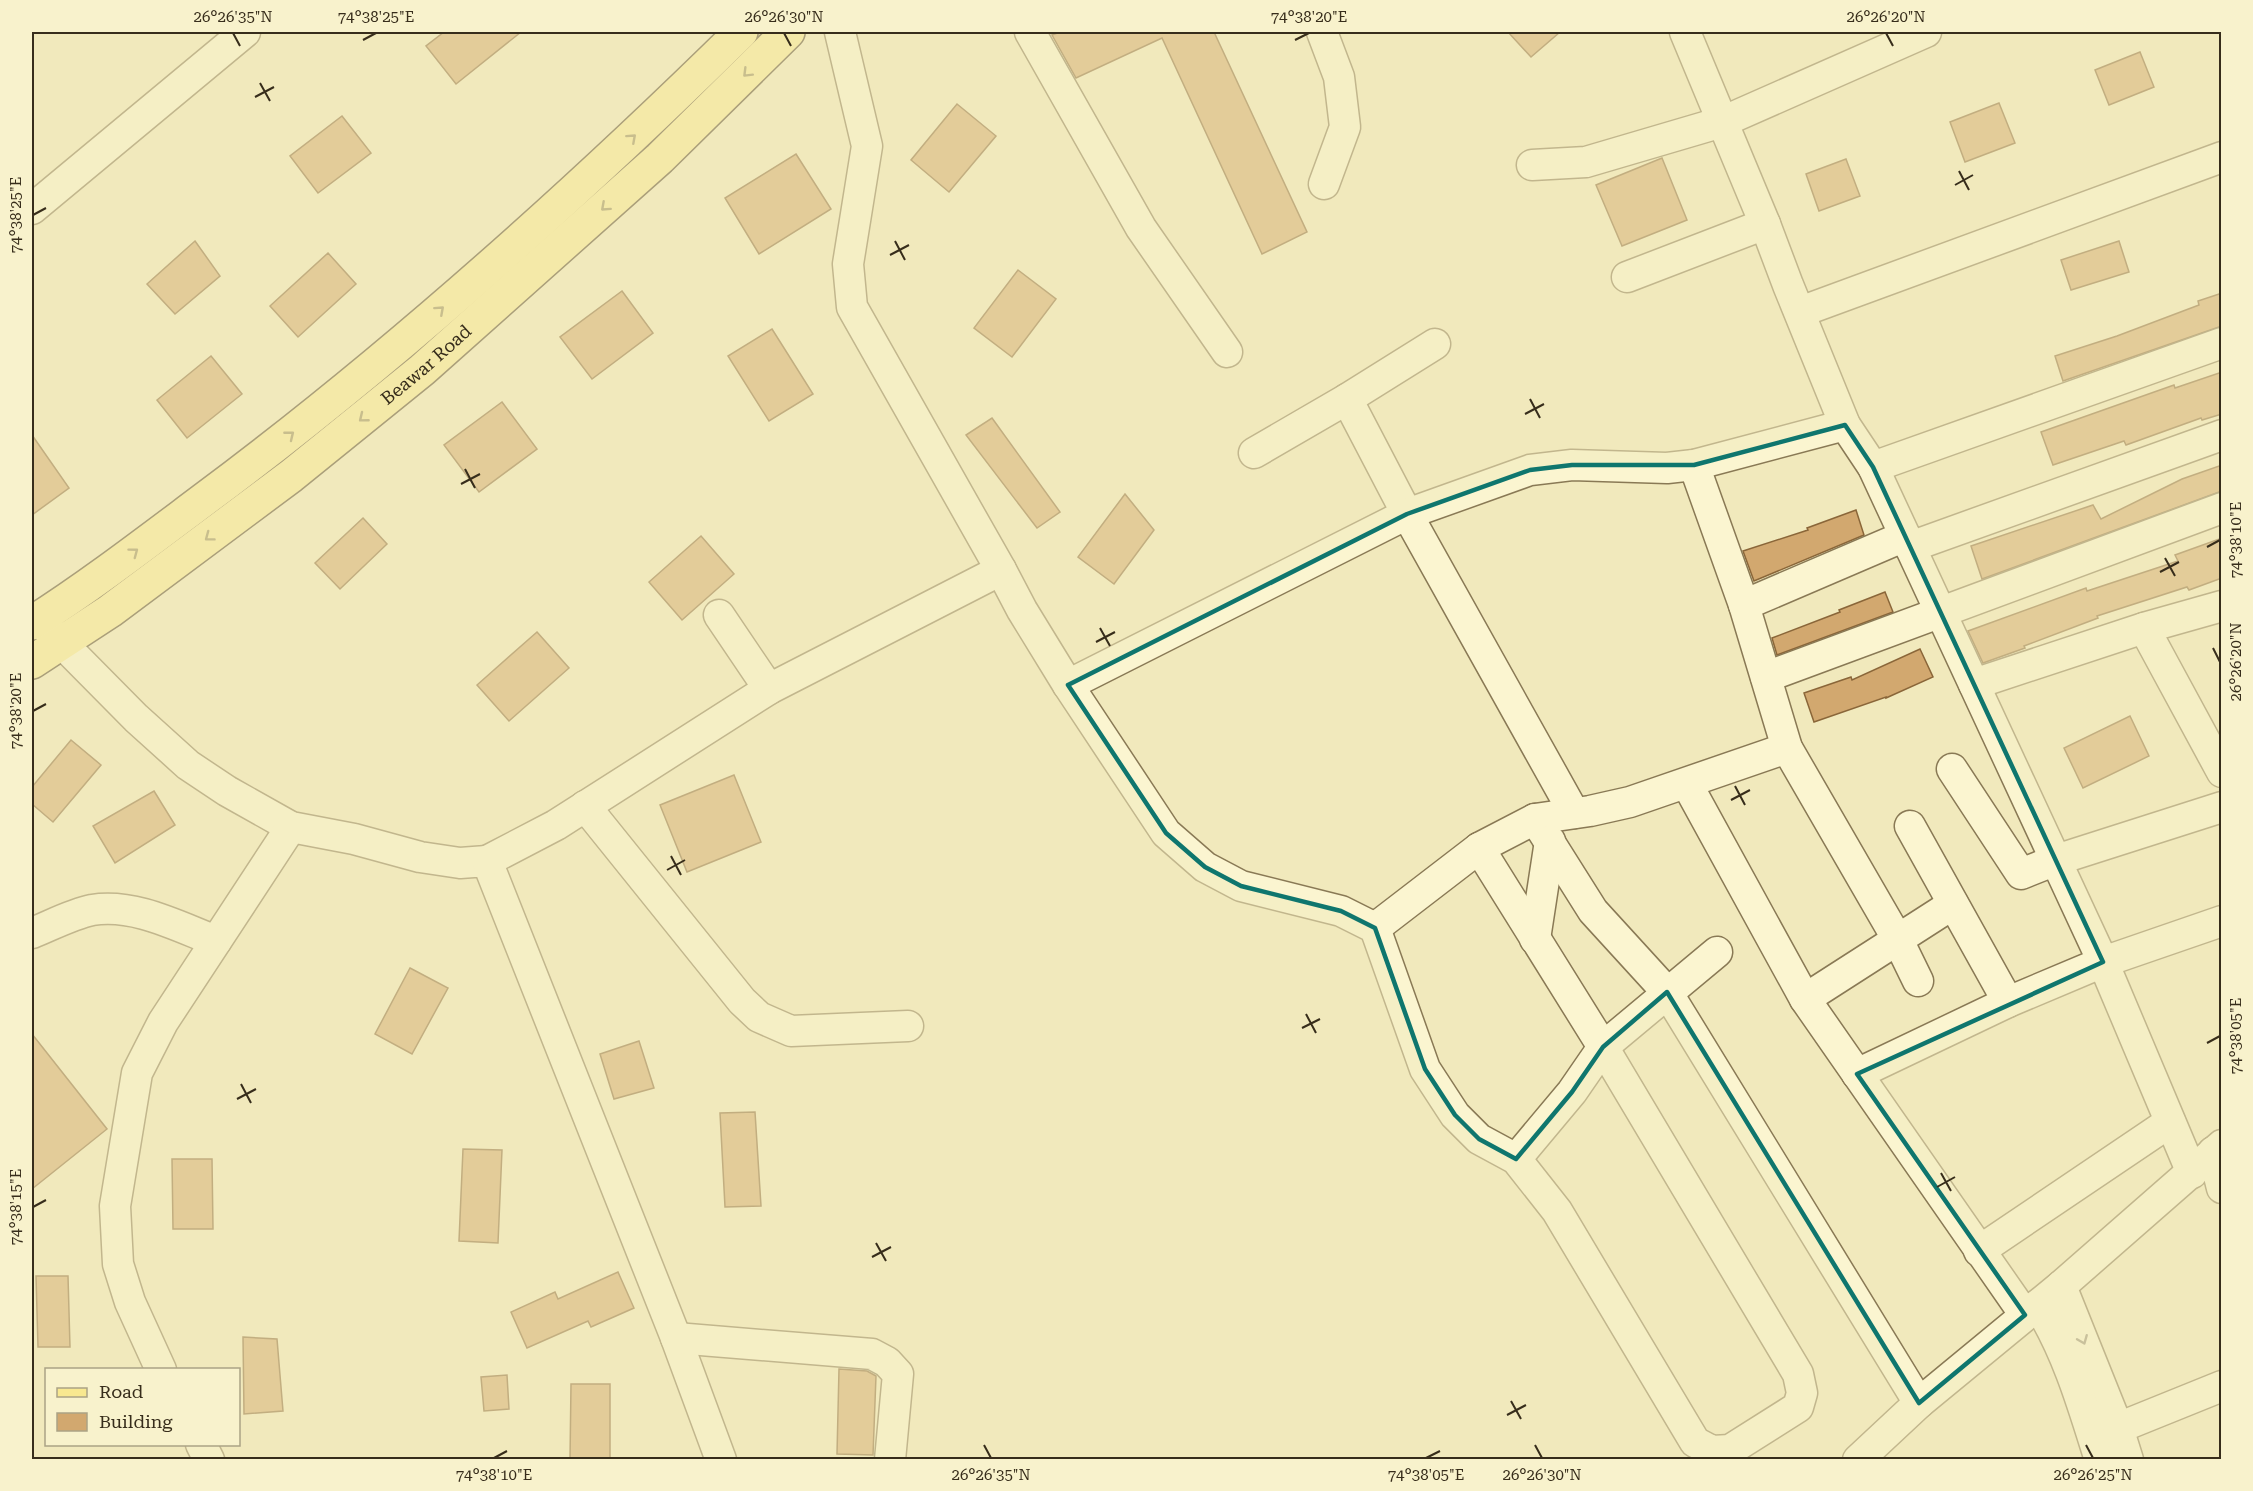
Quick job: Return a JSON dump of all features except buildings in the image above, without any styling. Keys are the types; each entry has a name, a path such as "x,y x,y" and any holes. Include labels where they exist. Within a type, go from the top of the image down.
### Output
{"main road":[{"name":"Beawar Road","path":"35,621 76,594 271,450 400,345 637,134 741,32"},
{"name":"Beawar Road","path":"32,662 86,626 291,476 422,370 660,158 788,32"}],"street":[{"path":"32,209 245,32"},
{"path":"840,32 867,146 848,264 852,307 1022,610 1068,685 1166,833 1205,867 1241,886 1341,911 1375,928 1425,1069 1455,1115 1479,1139 1516,1159 1557,1211 1695,1442 1712,1451 1730,1450 1798,1407 1802,1393 1798,1374 1603,1047 1479,848"},
{"path":"1030,32 1141,228 1227,352"},
{"path":"1322,32 1339,77 1345,128 1324,184"},
{"path":"1532,165 1586,162 1722,122 1926,32"},
{"path":"1693,34 1722,122 1845,424 1873,467 2056,860 2103,962 2192,1173"},
{"path":"1800,312 2221,158"},
{"path":"1627,277 1765,224"},
{"path":"1873,467 2222,343"},
{"path":"1254,453 1435,344"},
{"path":"1347,399 1407,514 1582,812"},
{"path":"1068,685 1407,514 1500,480 1530,470 1572,465 1667,468 1695,465 1845,424"},
{"path":"1744,605 1908,541 2222,435"},
{"path":"1695,465 1744,605 1787,748 1898,940 1918,981"},
{"path":"1766,677 2222,508"},
{"path":"35,621 86,626 136,718 188,765 227,791 291,827 354,839 420,857 460,863 487,861 573,814 769,689 1001,570"},
{"path":"1974,684 2144,628 2222,606"},
{"path":"719,615 769,689"},
{"path":"2144,628 2222,772"},
{"path":"1375,928 1479,848 1543,830 1582,812 1630,802 1687,784 1787,748"},
{"path":"1952,768 2021,874 2056,860 2222,807"},
{"path":"1687,784 1805,999 1979,1251 2019,1321 2053,1329 2066,1357 2100,1460"},
{"path":"573,814 759,1017 791,1031 908,1026"},
{"path":"1910,826 2008,1002"},
{"path":"159,1368 130,1302 118,1264 115,1206 137,1073 163,1022 291,827"},
{"path":"1535,939 1543,830"},
{"path":"1543,830 1593,910 1667,992 1919,1403"},
{"path":"487,861 722,1460"},
{"path":"1805,999 1953,904"},
{"path":"32,933 90,911 114,909 143,914 216,941"},
{"path":"1857,1074 2008,1002 2103,962 2222,921"},
{"path":"1516,1159 1572,1092 1603,1047 1717,952"},
{"path":"1979,1251 2170,1122"},
{"path":"1858,1460 1919,1403 2061,1286 2192,1173 2217,1148"},
{"path":"2217,1148 2222,1188"},
{"path":"2061,1286 2118,1428 2128,1460"},
{"path":"676,1338 872,1354 887,1362 898,1374 890,1460"},
{"path":"2118,1428 2222,1386"},
{"path":"202,1446 209,1460"}],"highlighted area":[{"path":"1845,425 1873,467 2103,962 1857,1074 2025,1315 1919,1403 1667,992 1603,1047 1572,1092 1516,1159 1479,1139 1455,1115 1425,1069 1375,928 1341,911 1241,886 1205,867 1166,833 1068,685 1407,514 1530,470 1572,465 1694,465"}]}
